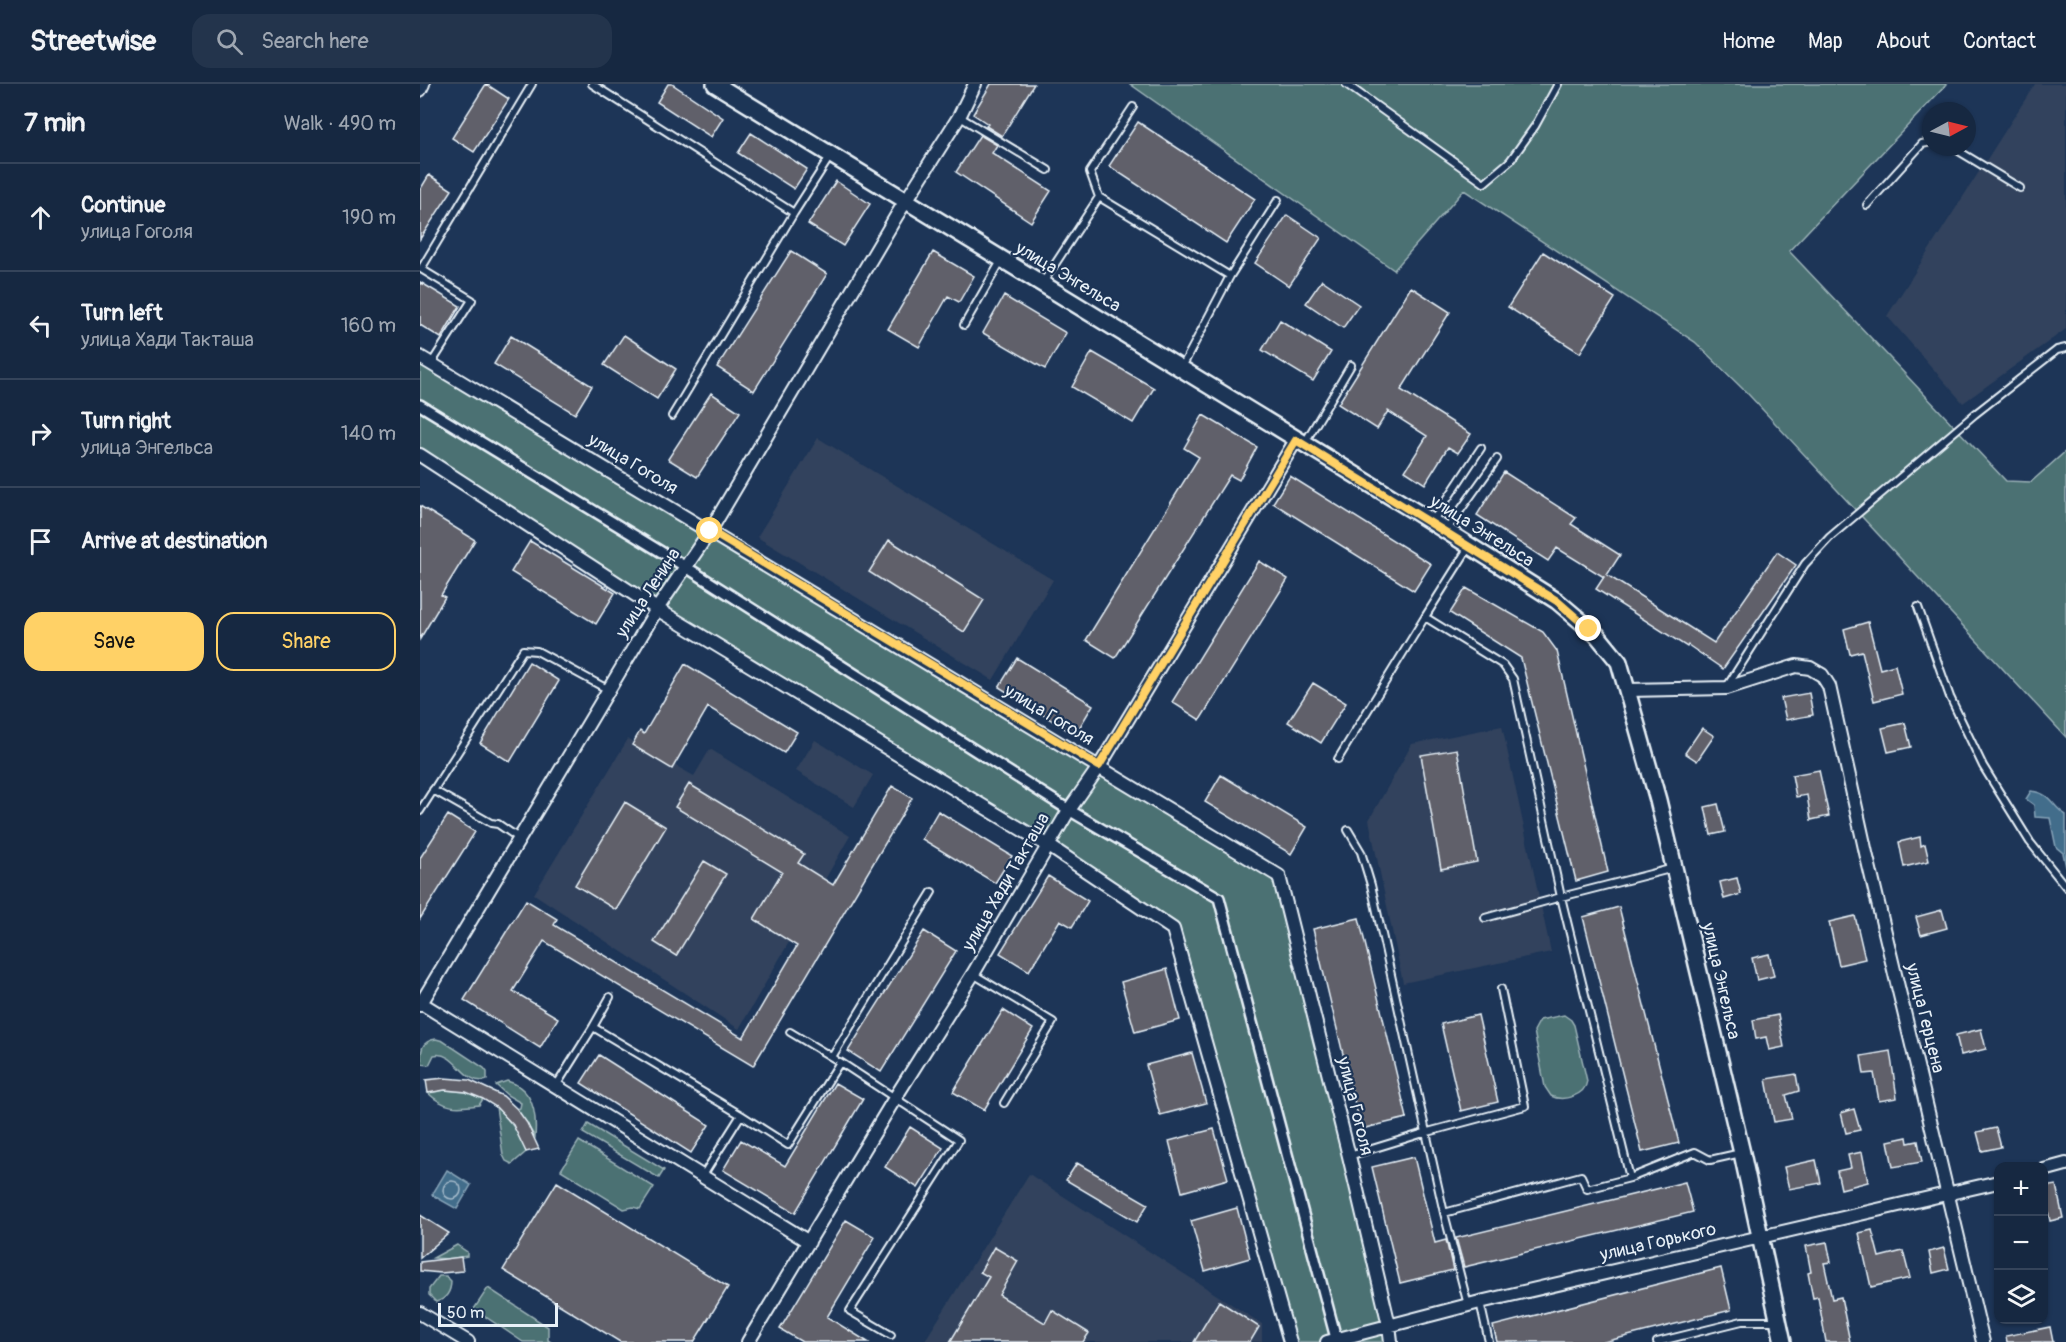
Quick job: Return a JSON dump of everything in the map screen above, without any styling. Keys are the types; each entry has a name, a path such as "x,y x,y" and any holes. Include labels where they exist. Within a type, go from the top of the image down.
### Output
{"street":[{"path":"420,90 423,84"},
{"name":"улица Энгельса","path":"715,84 1432,522 1557,601 1597,635 1619,662 1628,690 1674,868 1742,1153 1783,1342"},
{"name":"улица Ленина","path":"420,1003 657,609 710,531 959,117 975,84"},
{"name":"улица Гоголя","path":"425,361 1279,876 1349,1156 1391,1342"},
{"path":"420,405 686,567 1069,810 1219,898 1333,1342"},
{"name":"улица Хади Такташа","path":"753,1340 809,1242 895,1098 973,974 1069,810 1099,766 1300,442"},
{"path":"420,455 657,609 1049,846 1173,930 1290,1342"},
{"name":"улица Герцена","path":"1628,690 1726,688 1796,666 1810,668 1822,675 1829,686 1866,853 1983,1342"},
{"path":"420,1003 809,1242"},
{"path":"2048,1169 2066,1164"},
{"name":"улица Горького","path":"1333,1342 1389,1325 1474,1304 1994,1183"},
{"path":"421,1315 468,1342"}],"lane":[{"path":"425,361 472,300 421,268 532,84"},
{"path":"592,84 794,213"},
{"path":"1346,84 1485,183 1510,161 1529,135 1558,84"},
{"path":"1133,107 1090,172 1099,197 1230,276"},
{"path":"959,117 1048,170"},
{"path":"1867,205 1922,144"},
{"path":"672,416 831,154"},
{"path":"1968,156 2020,188"},
{"path":"1042,285 1099,197"},
{"path":"1181,370 1230,276 1278,200"},
{"path":"964,325 1002,260"},
{"path":"1726,688 1805,564 1830,537 1975,414 2057,350 2066,348"},
{"path":"1300,442 1351,364"},
{"path":"1432,522 1481,448"},
{"path":"1446,531 1497,459"},
{"path":"1338,759 1459,560 1470,546"},
{"path":"1918,607 1950,697 1983,766 2030,842 2066,887"},
{"path":"1425,617 1503,665 1513,679 1561,897 1630,1178"},
{"path":"420,811 523,650 537,651 609,690"},
{"path":"433,790 520,838"},
{"path":"1347,830 1361,852 1371,885 1424,1133 1444,1213 1489,1342"},
{"path":"1485,918 1674,868"},
{"path":"832,1057 932,892"},
{"path":"973,974 1053,1022 1004,1103"},
{"path":"1349,1156 1526,1106 1501,989"},
{"path":"556,1086 610,997"},
{"path":"593,1028 788,1145 840,1062"},
{"path":"790,1032 959,1140 850,1311 891,1335"},
{"path":"702,1177 741,1115"},
{"path":"1444,1213 1581,1176 1587,1189 1630,1178 1695,1152 1710,1160 1742,1153"},
{"path":"1657,1342 1742,1321 1777,1321"}],"shaded area":[{"path":"2035,84 2066,84 2066,329 1963,403 1887,316"},
{"path":"818,438 1053,580 993,680 757,537"},
{"path":"1502,726 1551,952 1403,983 1369,820 1412,744"},
{"path":"628,739 694,776 710,749 850,836 739,1029 534,894"},
{"path":"815,740 873,775 854,807 796,771"},
{"path":"1029,1174 1262,1324 1262,1342 924,1342"}],"green space":[{"path":"1130,84 1947,84 1930,102 1922,102 1922,110 1789,251 2006,481 2031,482 2066,451 2066,737 1749,395 1695,342 1464,190 1394,270"},
{"path":"420,357 1279,876 1391,1342 1290,1342 1173,929 420,455"},
{"path":"1564,1015 1574,1025 1587,1081 1578,1094 1567,1098 1556,1098 1551,1096 1545,1087 1534,1031 1540,1020"},
{"path":"436,1039 443,1041 484,1068 487,1072 487,1080 479,1081 472,1078 442,1055 434,1055 429,1065 422,1064 421,1055 424,1044"},
{"path":"507,1081 523,1089 532,1103 535,1137 517,1109 520,1108 521,1103 496,1085"},
{"path":"445,1090 466,1092 483,1099 479,1105 451,1106 440,1102 428,1093"},
{"path":"496,1107 514,1128 526,1152 512,1164 506,1161 503,1155"},
{"path":"588,1124 664,1170 659,1178 583,1133"},
{"path":"579,1141 654,1187 640,1209 633,1207 624,1209 561,1170"},
{"path":"457,1245 467,1252 467,1256 449,1259 433,1258"},
{"path":"439,1276 446,1276 451,1281 451,1285 445,1297 436,1302 429,1295 429,1289"},
{"path":"488,1288 548,1327 548,1340 551,1342 523,1342 474,1309"}],"water":[{"path":"2031,791 2048,797 2066,815 2066,867 2063,853 2056,847 2050,818 2035,817 2034,805 2026,799"},
{"path":"447,1170 471,1185 457,1209 432,1195"}],"building":[{"path":"486,84 509,99 474,152 452,138"},
{"path":"668,84 672,84 723,118 711,137 657,102"},
{"path":"991,84 1034,84 1002,136 973,114"},
{"path":"1138,122 1255,199 1226,243 1109,166"},
{"path":"751,133 807,169 794,189 738,153"},
{"path":"980,135 997,145 992,153 1051,191 1031,222 956,172"},
{"path":"429,175 452,190 420,239 420,190"},
{"path":"836,181 870,204 843,246 808,224"},
{"path":"1287,215 1321,238 1289,286 1255,263"},
{"path":"791,251 827,274 754,391 717,367"},
{"path":"933,252 974,276 959,302 948,296 919,347 888,329"},
{"path":"1543,252 1615,298 1580,353 1508,307"},
{"path":"1322,280 1359,305 1343,328 1306,303"},
{"path":"420,282 460,306 441,338 420,325"},
{"path":"1411,287 1450,312 1401,390 1471,434 1458,453 1448,447 1425,484 1405,471 1427,436 1388,411 1377,429 1338,404"},
{"path":"1004,296 1066,333 1045,369 983,333"},
{"path":"1280,320 1331,352 1313,381 1262,350"},
{"path":"624,335 676,369 657,399 604,365"},
{"path":"511,336 592,386 575,414 494,364"},
{"path":"1092,352 1154,388 1133,423 1072,387"},
{"path":"711,393 740,412 697,477 668,459"},
{"path":"1203,415 1257,447 1239,480 1230,475 1115,658 1086,640 1199,457 1184,448"},
{"path":"1504,472 1576,518 1571,524 1620,555 1607,575 1714,643 1777,552 1796,565 1723,669 1596,589 1604,577 1557,548 1548,561 1477,515"},
{"path":"1290,476 1431,564 1414,591 1273,503"},
{"path":"420,506 475,540 441,595 445,597 420,639"},
{"path":"889,540 984,600 964,632 869,572"},
{"path":"530,541 615,593 596,624 511,572"},
{"path":"1259,561 1288,579 1200,720 1172,702"},
{"path":"1466,588 1543,632 1557,651 1608,872 1576,881 1521,658 1450,613"},
{"path":"1868,622 1880,669 1895,665 1902,694 1874,701 1862,651 1850,654 1844,629"},
{"path":"1017,658 1093,705 1075,735 999,687"},
{"path":"529,662 559,681 510,762 480,743"},
{"path":"685,664 797,732 784,753 708,707 672,769 632,745 640,731 644,734"},
{"path":"1313,683 1346,703 1321,743 1288,722"},
{"path":"1809,693 1813,715 1786,720 1781,698"},
{"path":"1905,723 1911,747 1888,752 1882,728"},
{"path":"1702,728 1714,736 1697,761 1685,753"},
{"path":"1457,749 1477,862 1441,869 1421,755"},
{"path":"1819,770 1829,816 1811,820 1807,795 1796,797 1792,775"},
{"path":"1221,775 1307,827 1291,854 1205,802"},
{"path":"689,784 804,854 798,863 833,885 892,786 912,798 753,1066 544,941 513,991 558,1018 540,1048 464,1000 526,900 557,919 554,925 743,1038 797,946 754,919 782,872 675,807"},
{"path":"625,802 666,827 616,910 575,885"},
{"path":"1718,804 1725,832 1711,835 1705,807"},
{"path":"938,811 1012,856 995,883 922,839"},
{"path":"448,815 475,832 420,919 420,858"},
{"path":"1920,837 1921,846 1925,844 1929,861 1904,867 1899,842"},
{"path":"704,861 726,874 676,956 654,942"},
{"path":"1048,876 1088,901 1072,927 1060,920 1029,971 1000,953"},
{"path":"1737,878 1741,894 1724,899 1720,882"},
{"path":"1619,907 1679,1143 1642,1152 1583,917"},
{"path":"1942,910 1947,928 1921,935 1916,917"},
{"path":"1855,916 1865,959 1839,965 1829,922"},
{"path":"1359,918 1407,1118 1361,1129 1313,929"},
{"path":"924,931 956,951 881,1072 848,1051"},
{"path":"1769,954 1774,976 1757,980 1752,958"},
{"path":"1167,969 1180,1020 1135,1032 1121,982"},
{"path":"1003,1010 1033,1029 984,1110 953,1092"},
{"path":"1478,1015 1498,1102 1461,1111 1441,1024"},
{"path":"1778,1015 1784,1047 1769,1050 1766,1037 1756,1039 1753,1020"},
{"path":"1981,1029 1986,1049 1961,1055 1956,1035"},
{"path":"1890,1051 1897,1098 1879,1101 1874,1073 1864,1074 1861,1056"},
{"path":"1192,1053 1206,1103 1160,1115 1146,1065"},
{"path":"599,1055 709,1125 691,1153 581,1083"},
{"path":"1796,1074 1799,1091 1786,1095 1792,1119 1774,1122 1766,1079"},
{"path":"444,1078 469,1080 503,1096 517,1109 527,1123 539,1149 526,1152 513,1125 496,1107 483,1099 466,1092 445,1090 428,1093 426,1080"},
{"path":"835,1083 863,1099 795,1213 723,1170 741,1140 785,1166"},
{"path":"1854,1109 1860,1130 1846,1133 1841,1113"},
{"path":"910,1127 943,1148 918,1188 885,1167"},
{"path":"1996,1128 2001,1147 1982,1151 1977,1132"},
{"path":"1214,1129 1228,1179 1182,1192 1169,1141"},
{"path":"1907,1137 1908,1143 1918,1141 1922,1162 1893,1167 1888,1141"},
{"path":"1862,1152 1868,1182 1841,1189 1837,1171 1851,1168 1848,1155"},
{"path":"1414,1157 1435,1243 1446,1240 1453,1270 1400,1283 1372,1167"},
{"path":"1816,1160 1821,1183 1789,1189 1784,1167"},
{"path":"1077,1163 1148,1204 1137,1222 1066,1180"},
{"path":"557,1182 728,1287 694,1342 620,1342 503,1270"},
{"path":"1685,1182 1693,1212 1464,1267 1456,1238"},
{"path":"2056,1185 2063,1218 2050,1221 2048,1186"},
{"path":"1237,1208 1250,1258 1205,1271 1191,1221"},
{"path":"420,1215 449,1233 420,1258"},
{"path":"846,1220 875,1237 827,1317 868,1342 802,1342 780,1329"},
{"path":"1872,1230 1879,1257 1903,1251 1910,1278 1871,1287 1859,1233"},
{"path":"1827,1242 1831,1262 1824,1263 1832,1299 1841,1297 1850,1342 1826,1342 1818,1297 1813,1298 1806,1246"},
{"path":"994,1247 1018,1261 999,1295 1045,1323 1052,1310 1089,1333 1083,1342 950,1342 989,1277 980,1272"},
{"path":"1944,1248 1949,1269 1933,1273 1929,1252"},
{"path":"461,1257 463,1271 441,1273 420,1271 420,1262"},
{"path":"1721,1268 1731,1310 1604,1342 1497,1342 1493,1326"},
{"path":"1219,1301 1259,1327 1250,1342 1194,1342"},
{"path":"2050,1327 2053,1342 2007,1342 2006,1336"}],"route":[{"path":"710,531 1099,766 1296,440 1557,601 1589,629"}]}
